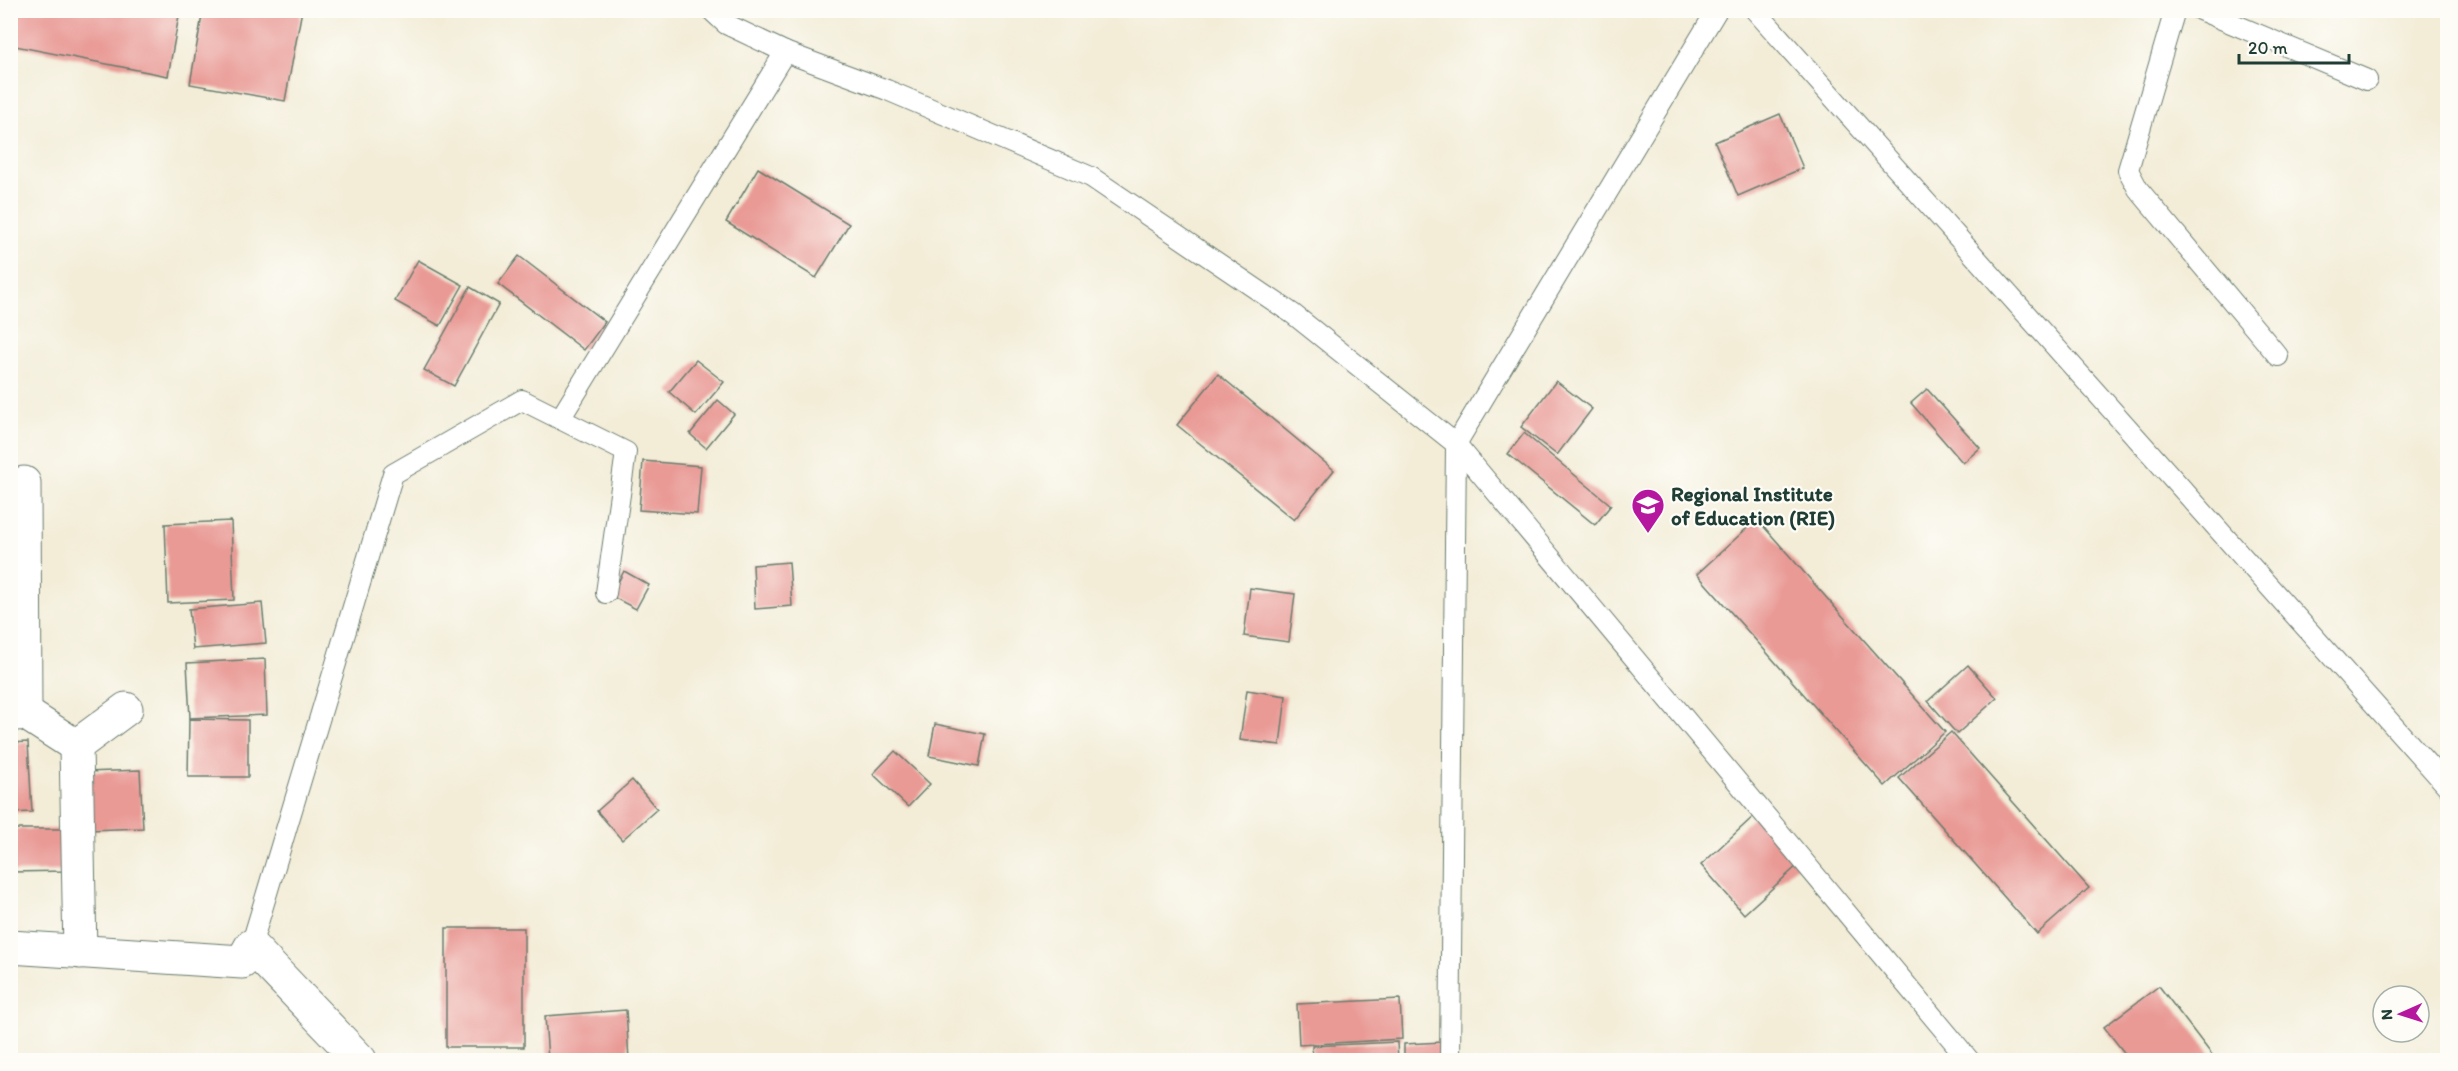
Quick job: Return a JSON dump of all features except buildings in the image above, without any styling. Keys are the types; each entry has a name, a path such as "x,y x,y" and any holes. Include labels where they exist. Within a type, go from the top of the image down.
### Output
{"street":[{"path":"24,483 18,714 76,746"},
{"path":"76,746 126,709"},
{"path":"76,746 80,951"},
{"path":"10,947 242,962 251,946 360,1060"}],"lane":[{"path":"711,10 726,24 784,52 887,90 1091,177 1293,314 1456,444 1969,1060"},
{"path":"1450,1060 1456,444 1717,10"},
{"path":"1755,10 2448,787"},
{"path":"2175,10 2128,170 2138,189 2278,356"},
{"path":"2200,10 2367,80"},
{"path":"560,419 784,52"},
{"path":"251,946 393,474 522,400 627,452 606,593"}],"place":[{"name":"Regional Institute of Education (RIE)","path":"1648,534"}]}
